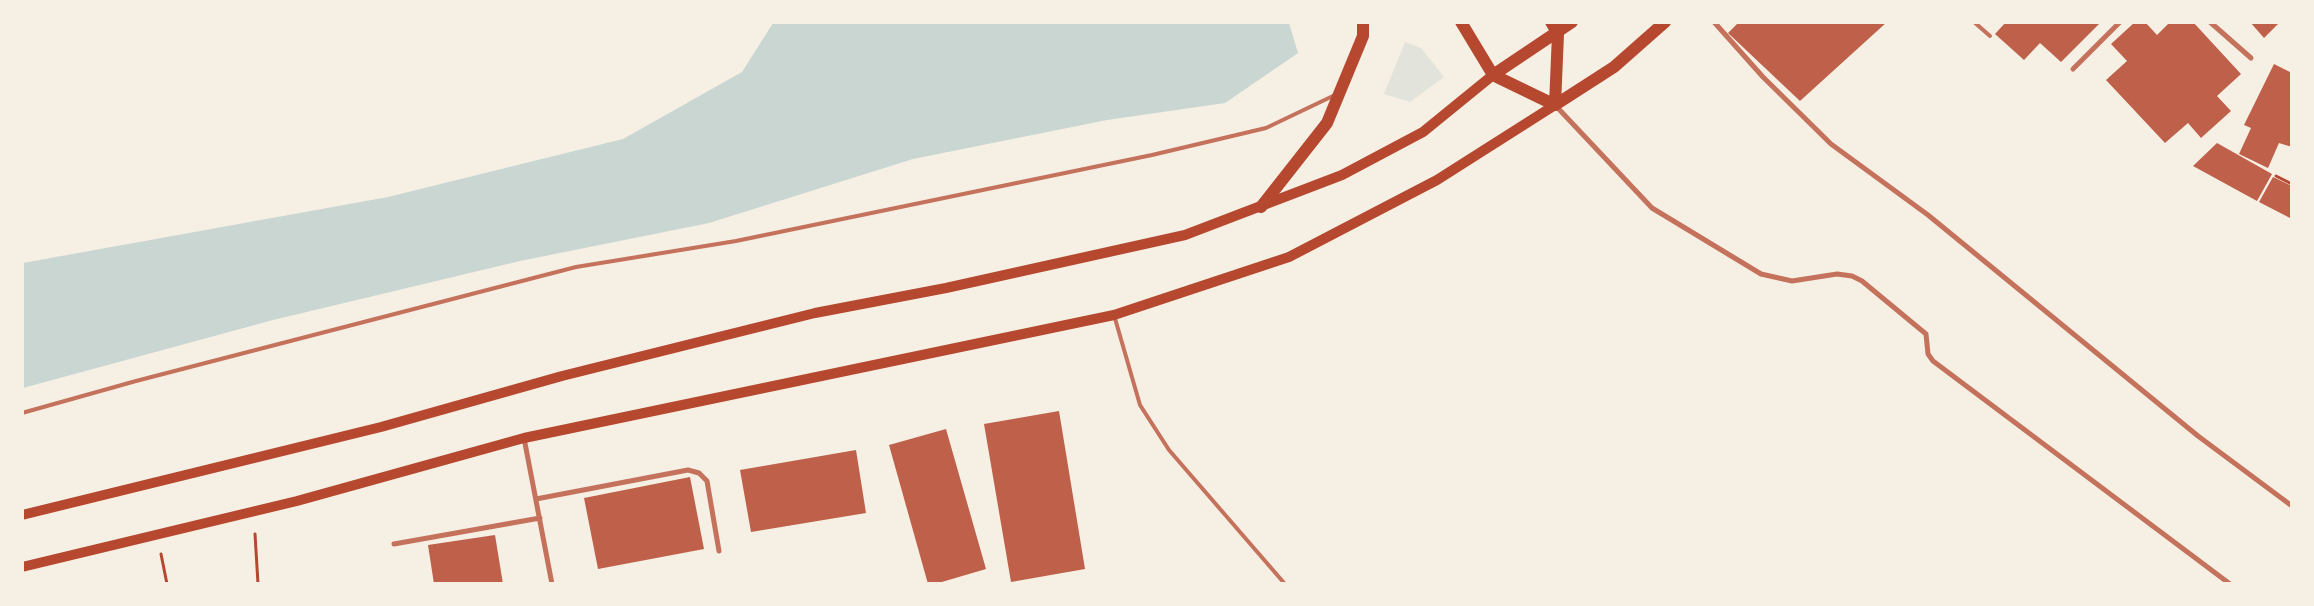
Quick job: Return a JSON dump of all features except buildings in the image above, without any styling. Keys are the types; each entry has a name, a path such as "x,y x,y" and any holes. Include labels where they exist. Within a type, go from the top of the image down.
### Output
{"main road":[{"path":"1261,207 1327,123 1363,36 1363,22"},
{"path":"1461,22 1493,75 1554,104"},
{"path":"1551,22 1558,34 1554,104"},
{"path":"22,515 381,427 562,376 815,312 946,288 1184,235 1342,175 1423,132 1493,75 1558,34 1572,22"},
{"path":"22,567 254,511 524,438 1114,315 1289,257 1437,180 1614,67 1665,22"}],"street":[{"path":"1714,22 1763,77 1831,144 1928,215 2198,436 2292,506"},
{"path":"2073,69 2120,22"},
{"path":"2210,22 2251,58"},
{"path":"1554,104 1652,208 1761,274 1792,281 1837,274 1852,276 1862,281 1926,334 1928,354 1933,361 2230,584"},
{"path":"524,438 552,584"},
{"path":"536,499 688,470 699,473 707,481 719,551"},
{"path":"394,544 540,518"}],"lane":[{"path":"1974,22 1990,36"},
{"path":"22,413 136,381 576,267 736,241 1152,155 1266,128 1339,93"},
{"path":"1114,315 1140,405 1169,450 1285,584"}],"path":[{"path":"2276,176 2292,184"},
{"path":"254,511 258,584"},
{"path":"158,534 167,584"}],"shaded area":[{"path":"773,23 1289,23 1298,53 1225,103 1107,120 913,159 709,223 520,261 273,320 23,388 23,263 388,197 623,139 742,72"},
{"path":"1405,42 1421,48 1444,77 1410,102 1384,94"}]}
